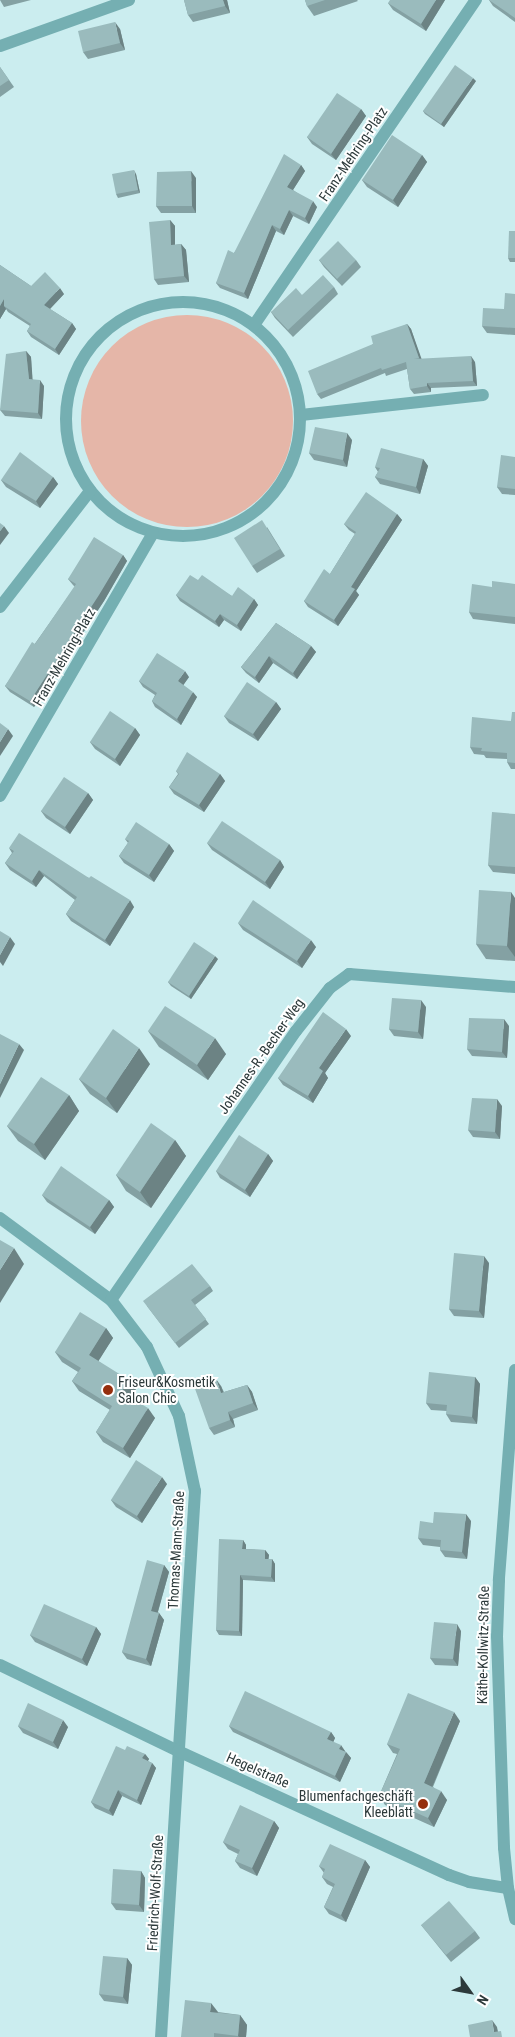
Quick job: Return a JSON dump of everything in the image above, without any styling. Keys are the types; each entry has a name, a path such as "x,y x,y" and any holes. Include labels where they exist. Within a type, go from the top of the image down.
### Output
{"street":[{"path":"0,46 129,0"},
{"name":"Franz-Mehring-Platz","path":"254,325 476,0"},
{"path":"172,302 211,305 236,314 254,325 276,347 290,370 301,415 299,437 292,464 279,487 260,508 238,523 212,533 185,536 154,533 120,518 90,491 72,456 67,430 67,404 78,366 102,335 134,312 172,302"},
{"path":"301,415 483,395"},
{"path":"0,607 90,491"},
{"name":"Franz-Mehring-Platz","path":"0,796 154,533"},
{"name":"Johannes-R.-Becher-Weg","path":"111,1300 296,1031 330,988 348,974 515,987"},
{"name":"Thomas-Mann-Straße","path":"0,1218 111,1300 147,1347 180,1416 195,1491 178,1751"},
{"name":"Käthe-Kollwitz-Straße","path":"515,1370 499,1580 497,1636 501,1806 508,1888 515,1919"},
{"name":"Hegelstraße","path":"0,1665 178,1751 449,1875 477,1883 508,1888"},
{"name":"Friedrich-Wolf-Straße","path":"161,2037 178,1751"}],"shaded area":[{"path":"177,315 197,315 218,319 237,327 262,346 275,362 285,380 291,400 293,421 291,442 285,462 275,480 262,496 237,515 218,523 197,527 177,527 156,523 137,515 120,503 105,488 93,471 85,452 81,431 81,411 85,390 93,371 105,354 120,339 137,327 156,319"}],"building":[{"path":"184,0 223,0 225,6 188,15"},
{"path":"305,0 325,0 307,6"},
{"path":"390,0 436,0 421,24 388,3"},
{"path":"489,0 515,0 515,18"},
{"path":"115,22 120,43 83,52 78,31"},
{"path":"455,65 473,78 441,124 423,111"},
{"path":"0,67 9,80 0,86"},
{"path":"337,93 361,109 331,154 307,137"},
{"path":"392,135 422,155 393,200 362,180"},
{"path":"284,154 301,165 287,187 313,201 305,218 289,210 280,229 272,225 244,293 216,283 228,250 234,253"},
{"path":"134,170 138,190 116,194 112,174"},
{"path":"191,171 192,206 156,206 157,172"},
{"path":"170,220 171,245 181,244 184,276 154,279 149,222"},
{"path":"509,231 515,231 515,258 508,258"},
{"path":"338,241 356,260 337,279 319,260"},
{"path":"0,265 31,286 45,272 60,288 44,305 72,323 55,349 27,331 31,324 4,306 4,299 0,306"},
{"path":"323,275 334,287 288,330 271,312 296,288 302,295"},
{"path":"505,293 515,294 515,328 482,326 483,308 504,309"},
{"path":"407,324 419,358 414,359 471,356 473,381 427,383 427,386 410,389 406,362 382,370 381,368 317,394 308,371 373,344 371,336"},
{"path":"26,351 29,379 40,380 38,413 0,410 6,354"},
{"path":"315,427 347,433 343,460 309,453"},
{"path":"381,448 423,459 416,487 375,477 380,468 375,467"},
{"path":"20,452 53,477 36,501 1,480"},
{"path":"501,455 515,457 515,489 497,487"},
{"path":"366,492 397,514 351,587 355,589 334,620 304,601 324,569 330,574 356,532 344,524"},
{"path":"262,520 280,549 252,566 234,538"},
{"path":"0,523 4,526 0,531"},
{"path":"94,537 123,555 30,701 5,686 32,642 35,644 76,584 68,579"},
{"path":"190,575 198,580 202,575 232,596 238,587 254,599 237,625 220,614 215,621 176,595"},
{"path":"492,581 515,584 515,617 469,612 472,584 492,587"},
{"path":"276,623 311,646 293,673 269,656 255,677 241,667"},
{"path":"157,653 185,671 178,681 193,692 177,719 152,701 157,693 139,681"},
{"path":"247,682 276,702 253,734 224,716"},
{"path":"110,711 135,728 115,759 90,742"},
{"path":"512,712 515,712 515,763 507,762 507,753 481,751 482,748 470,747 472,717 511,721"},
{"path":"0,723 8,729 0,742"},
{"path":"187,752 220,774 199,805 169,787 179,774 176,771"},
{"path":"64,777 88,793 65,827 41,811"},
{"path":"492,812 515,814 515,867 488,865"},
{"path":"222,821 280,860 265,882 207,843"},
{"path":"136,822 169,844 149,875 119,856 129,841 125,839"},
{"path":"19,833 89,878 91,876 130,900 105,940 66,914 77,897 39,870 32,881 5,863 14,851 9,848"},
{"path":"479,890 511,892 507,946 476,944"},
{"path":"253,900 311,940 297,961 238,923"},
{"path":"0,931 10,937 0,955"},
{"path":"194,942 215,956 189,996 168,982"},
{"path":"392,998 421,1000 418,1032 389,1029"},
{"path":"165,1006 215,1038 197,1065 148,1031"},
{"path":"323,1012 346,1029 319,1068 323,1071 308,1096 278,1078"},
{"path":"469,1018 504,1019 502,1052 467,1049"},
{"path":"113,1029 139,1048 106,1098 79,1079"},
{"path":"0,1034 19,1044 0,1084"},
{"path":"41,1077 69,1095 34,1144 7,1126"},
{"path":"472,1098 497,1099 495,1132 468,1130"},
{"path":"151,1123 175,1140 140,1192 116,1175"},
{"path":"239,1135 268,1154 245,1190 216,1171"},
{"path":"61,1166 109,1200 90,1227 42,1195"},
{"path":"0,1240 14,1248 0,1270"},
{"path":"454,1253 484,1256 479,1311 449,1309"},
{"path":"192,1264 210,1286 191,1300 206,1319 175,1343 143,1301"},
{"path":"80,1312 106,1328 89,1355 129,1380 121,1392 148,1408 123,1448 96,1432 112,1406 72,1381 81,1368 55,1352"},
{"path":"429,1372 475,1377 472,1417 446,1414 447,1405 426,1403"},
{"path":"216,1379 221,1393 247,1385 253,1403 228,1412 230,1420 209,1428 194,1386"},
{"path":"136,1460 162,1477 137,1516 111,1500"},
{"path":"434,1512 466,1514 462,1552 440,1550 441,1540 418,1538 420,1521 433,1523"},
{"path":"219,1539 243,1540 242,1549 265,1550 265,1559 272,1559 271,1577 240,1575 239,1631 216,1630"},
{"path":"147,1560 164,1565 151,1611 159,1613 146,1659 122,1652"},
{"path":"44,1604 96,1627 82,1659 30,1635"},
{"path":"434,1622 457,1624 453,1659 430,1658"},
{"path":"245,1691 331,1732 327,1739 341,1745 339,1749 346,1752 335,1776 229,1726"},
{"path":"408,1693 454,1712 424,1783 441,1791 428,1818 379,1796 400,1749 387,1744"},
{"path":"28,1703 63,1720 53,1742 18,1726"},
{"path":"116,1746 125,1750 127,1746 145,1754 142,1758 152,1763 137,1800 118,1790 109,1810 91,1802"},
{"path":"240,1805 274,1821 252,1868 235,1861 240,1850 223,1842"},
{"path":"330,1844 365,1860 341,1915 324,1907 335,1884 322,1877 325,1869 319,1866"},
{"path":"113,1869 141,1871 139,1905 111,1903"},
{"path":"449,1901 475,1931 446,1955 421,1925"},
{"path":"103,1956 127,1958 123,1997 99,1994"},
{"path":"185,2000 211,2003 210,2012 240,2015 238,2036 214,2033 214,2037 181,2037"},
{"path":"492,2020 494,2032 501,2031 502,2037 470,2037 468,2025"}],"place":[{"name":"Friseur&Kosmetik Salon Chic","path":"108,1390"},
{"name":"Blumenfachgeschäft Kleeblatt","path":"423,1804"}]}
